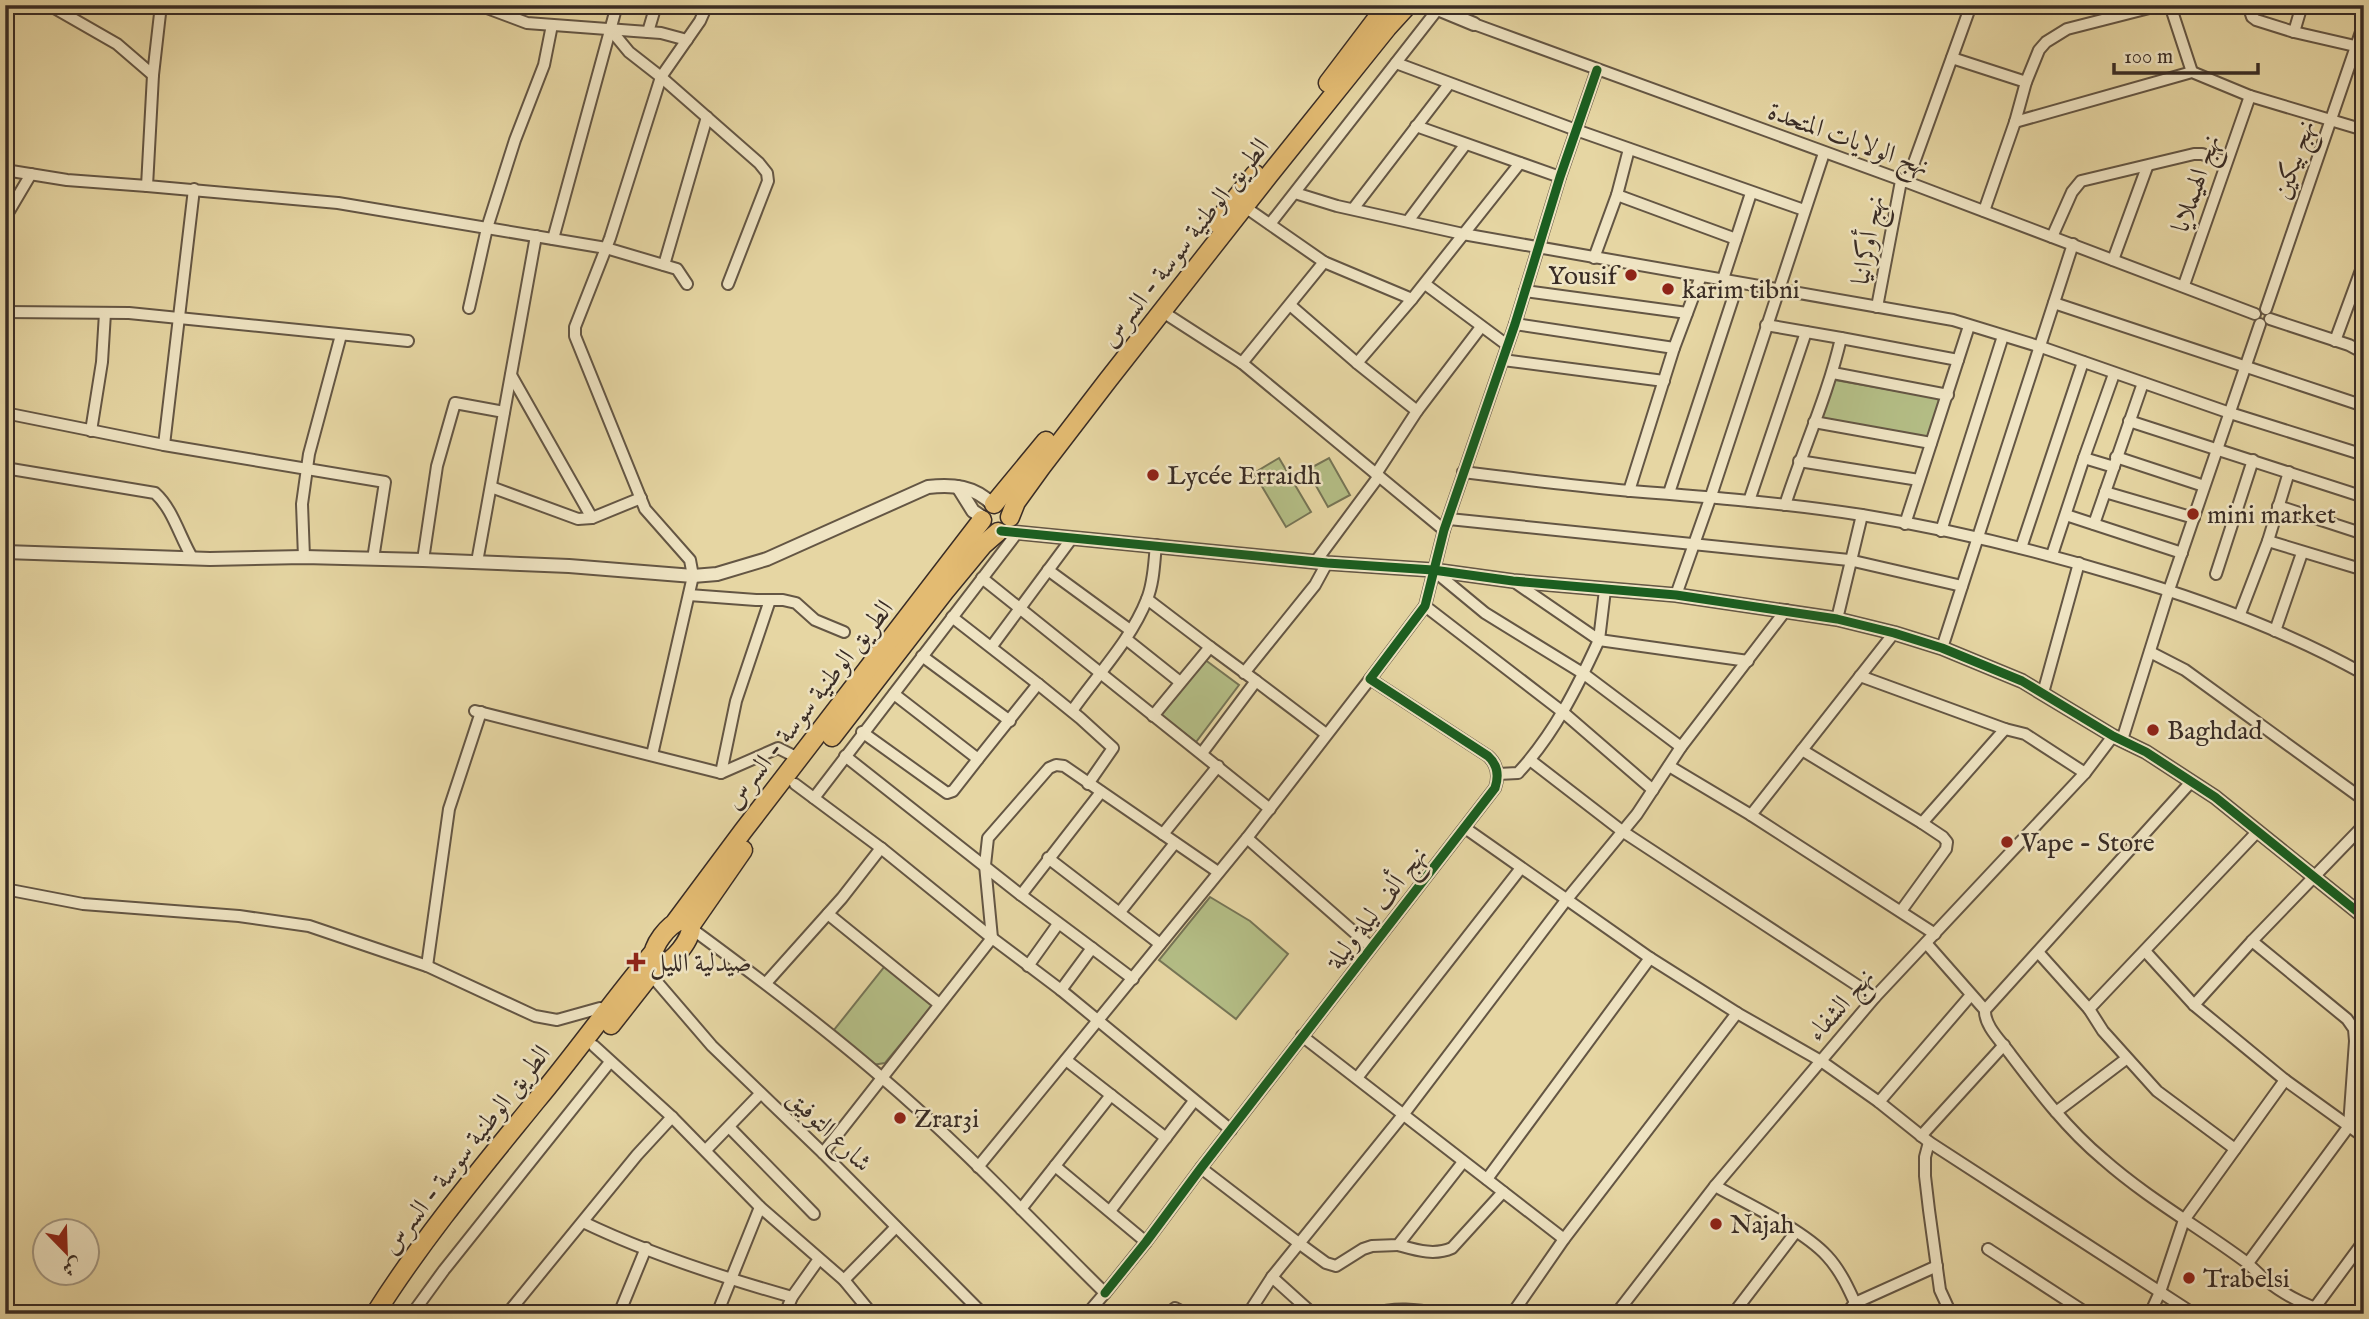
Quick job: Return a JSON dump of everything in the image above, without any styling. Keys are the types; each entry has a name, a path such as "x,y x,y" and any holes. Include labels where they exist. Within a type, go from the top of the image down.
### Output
{"highway":[{"name":"الطريق الوطنية سوسة - السرس","path":"687,925 728,851 988,512 1387,5"},
{"name":"الطريق الوطنية سوسة - السرس","path":"687,925 945,591 983,545 1007,526 1016,502 1042,466 1408,5"},
{"path":"1006,509 1007,526 989,530 988,512 1006,509"},
{"path":"654,965 663,937 687,925"},
{"name":"الطريق الوطنية سوسة - السرس","path":"375,1314 402,1270 458,1196 607,1011 654,965"},
{"name":"الطريق الوطنية سوسة - السرس","path":"389,1314 413,1276 469,1200 594,1046 654,965"}],"street":[{"path":"49,5 117,44 153,75"},
{"path":"147,186 153,75 161,5"},
{"path":"553,239 617,5"},
{"path":"648,32 656,5"},
{"path":"652,755 693,576 690,560 645,509 575,336 575,327 606,248 662,77 700,21 707,5"},
{"name":"نهج أوكرانيا","path":"1877,307 1904,182 1971,5"},
{"path":"1984,211 2039,50 2055,34 2161,5"},
{"path":"2170,5 2192,72"},
{"path":"2249,5 2252,17 2256,20 2355,46"},
{"path":"2294,32 2302,5"},
{"path":"485,6 527,23 661,33 687,40"},
{"path":"1270,223 1396,63 1436,7"},
{"name":"نهج الولايات المتحدة","path":"1436,7 1597,70 2364,353"},
{"name":"نهج بيكين","path":"2194,518 2364,23"},
{"path":"469,308 487,228 515,140 544,65 552,25"},
{"path":"610,29 629,52 708,117 759,163 766,173 768,181 728,284"},
{"path":"1952,58 2026,82"},
{"path":"1396,63 1804,210"},
{"path":"978,1167 1247,838 1425,606 1433,570 1463,472 1515,324 1560,177 1597,70"},
{"path":"2015,122 2192,72 2250,96 2364,130"},
{"path":"1353,209 1449,84"},
{"name":"نهج الهيملايا","path":"2184,285 2250,96"},
{"path":"664,265 708,117"},
{"path":"1416,126 1560,177"},
{"path":"1408,221 1465,145"},
{"path":"1594,258 1617,195 1629,149"},
{"path":"1676,595 1824,153"},
{"path":"2052,237 2072,192 2081,181 2194,154 2226,162"},
{"path":"1357,363 1425,284 1520,163"},
{"path":"2113,260 2147,167"},
{"path":"5,170 67,180 338,203 536,236 606,248 677,269 687,284"},
{"path":"5,218 31,174"},
{"path":"164,445 194,189"},
{"path":"1295,193 1463,234 1954,320 2364,455"},
{"path":"1723,279 1751,193"},
{"path":"1617,195 1735,239"},
{"path":"1245,207 1324,262 1412,299"},
{"path":"477,562 536,236"},
{"path":"1942,648 2073,244"},
{"path":"1242,363 1324,262"},
{"path":"2335,341 2363,268"},
{"path":"1629,491 1674,348 1701,276"},
{"path":"1669,493 1738,283"},
{"path":"1425,284 1507,345"},
{"path":"1525,291 1687,313"},
{"path":"2054,303 2364,405"},
{"path":"1290,305 1417,411"},
{"path":"5,312 106,313 179,318 408,341"},
{"path":"1163,312 1242,363 1377,475 1447,524 1849,560 1962,586"},
{"path":"91,431 102,362 106,313"},
{"path":"1515,324 1674,348"},
{"path":"1766,325 1958,360"},
{"path":"1905,524 1969,326"},
{"path":"1244,673 1315,585 1321,562 1417,411 1481,327"},
{"path":"1749,501 1806,332"},
{"path":"304,557 302,504 309,454 341,335"},
{"path":"1941,531 2003,336"},
{"path":"1785,505 1833,373 1841,338"},
{"path":"2348,345 2364,345"},
{"path":"1503,360 1664,381"},
{"path":"2021,548 2083,362"},
{"path":"1833,373 1948,394"},
{"path":"2052,555 2114,373"},
{"path":"511,374 592,519"},
{"path":"2094,524 2143,383"},
{"path":"423,560 437,466 455,404 504,412"},
{"path":"5,413 164,445 385,482 373,559"},
{"path":"2129,421 2364,496"},
{"path":"1814,422 1931,443"},
{"path":"2084,458 2115,462 2204,486"},
{"path":"2216,574 2253,460"},
{"path":"1799,461 1919,480"},
{"path":"5,468 155,492 168,509 193,559"},
{"path":"1463,472 1785,505 1861,515 1978,537 2052,555 2240,614 2364,674"},
{"path":"2240,614 2268,541 2289,472"},
{"path":"491,487 578,519 592,519 641,498"},
{"path":"5,552 193,559 304,557 423,560 569,566 693,576 717,574 767,559 928,487 958,487 978,494 988,512"},
{"path":"958,487 974,511 988,512"},
{"path":"2105,492 2194,518"},
{"path":"2278,506 2364,534"},
{"path":"2066,514 2182,553"},
{"path":"1837,619 1861,515"},
{"name":"نهج الشفاء","path":"1616,1314 1715,1186 1875,997 2118,738 2150,652 2194,518"},
{"path":"814,798 982,578 1007,526 1072,538 1676,595 1837,619 1894,634 1942,648 2022,681 2146,752 2215,797 2364,917"},
{"path":"992,646 1072,538"},
{"path":"2268,541 2364,570"},
{"path":"1072,711 1128,635 1147,599 1156,545"},
{"path":"2275,631 2302,553"},
{"path":"2043,693 2079,563"},
{"path":"1048,570 1128,635 1180,682"},
{"path":"1433,570 1485,613 1584,674 1681,747"},
{"path":"982,578 1270,808"},
{"path":"1513,581 1599,640 1748,661"},
{"path":"1370,680 1488,756 1496,765 1498,774 1518,773 1564,713 1584,674 1599,640 1605,590"},
{"path":"689,595 796,603 816,620 844,632"},
{"path":"1147,599 1326,734"},
{"path":"721,773 736,701 770,600"},
{"path":"1425,606 1564,713 1653,790"},
{"path":"1248,1314 1272,1277 1403,1115 1622,831 1681,747 1786,610"},
{"path":"952,617 1072,711 1114,750 1088,784"},
{"path":"1751,815 1894,634"},
{"path":"1153,716 1210,647"},
{"path":"2150,652 2185,670 2364,800"},
{"path":"922,656 1010,721"},
{"path":"1860,676 2025,734 2085,773"},
{"path":"1202,753 1256,681"},
{"path":"862,732 947,793 953,791 1038,684"},
{"path":"894,694 978,759"},
{"path":"427,966 449,809 478,711 721,773 778,748 800,759"},
{"path":"1922,823 2005,729"},
{"path":"1802,750 1922,823 1947,842 1946,849 1901,911"},
{"path":"845,756 1058,924 1133,978"},
{"path":"1530,760 1622,831 1875,997"},
{"path":"824,1153 992,939 985,865 988,838 1049,768 1064,766 1218,872"},
{"path":"1163,834 1218,766"},
{"path":"1669,766 1751,815 1935,934"},
{"name":"نهج ألف ليلة وليلة","path":"1087,1314 1146,1242 1201,1167 1465,828 1494,788 1498,774"},
{"path":"1985,1010 2191,782"},
{"path":"794,784 881,848 992,939 1061,990 1231,1130"},
{"path":"1021,895 1101,792"},
{"path":"2194,1005 2312,877 2364,825"},
{"path":"1465,828 1650,958 1737,1013 1821,1061 1880,1102 1925,1139 2194,1314"},
{"path":"2089,1009 2259,831"},
{"path":"1247,838 1371,947"},
{"path":"1120,912 1175,843"},
{"path":"766,983 828,914 881,848"},
{"path":"1048,858 1160,944"},
{"path":"1357,1078 1521,868"},
{"path":"5,889 83,904 239,916 309,926 427,966 535,1016 557,1020 600,1008 607,1011"},
{"path":"828,914 939,1004"},
{"path":"1028,966 1058,924"},
{"path":"687,925 766,983 881,1077 978,1167 1105,1293"},
{"path":"2248,1263 2349,1126 2355,1041 2354,1029 2347,1019 2252,941"},
{"path":"1926,943 1985,1010 1987,1022 2056,1112 2103,1160 2248,1263 2268,1282 2295,1298 2338,1314"},
{"path":"1061,990 1092,948"},
{"path":"2145,951 2194,1005 2285,1080 2364,1137"},
{"path":"2038,952 2089,1009 2126,1059 2157,1091 2235,1149"},
{"path":"1487,1179 1650,958"},
{"name":"شارع التوفيق","path":"654,965 712,1046 824,1153 982,1314"},
{"path":"1880,1102 1971,995"},
{"path":"1512,1314 1563,1239 1737,1013"},
{"path":"1302,1037 1563,1239"},
{"path":"1951,1314 1940,1290 1925,1176 1925,1139 2004,1045"},
{"path":"594,1046 672,1117 760,1206 844,1280 872,1314"},
{"path":"2056,1112 2126,1059"},
{"path":"1066,1060 1166,1138"},
{"path":"412,1314 476,1229 610,1062"},
{"path":"2150,1314 2184,1220 2285,1080"},
{"path":"706,1150 760,1094"},
{"path":"1021,1209 1111,1095"},
{"path":"1110,1211 1194,1101"},
{"path":"507,1314 637,1155 672,1117"},
{"path":"730,1128 814,1214"},
{"path":"1398,1245 1463,1162"},
{"path":"1055,1166 1146,1242"},
{"path":"1201,1167 1300,1244 1326,1263 1336,1266 1372,1246 1398,1245 1428,1252 1444,1252 1452,1248 1503,1192"},
{"path":"1715,1186 1817,1246 1830,1258 1857,1308"},
{"path":"717,1314 760,1206"},
{"path":"583,1222 730,1279 792,1297"},
{"path":"844,1280 895,1227"},
{"path":"1733,1314 1795,1233"},
{"path":"2316,1306 2364,1241"},
{"path":"619,1314 646,1248"},
{"path":"1988,1249 2088,1314"},
{"path":"788,1313 792,1297 819,1259"},
{"path":"1846,1314 1937,1266"},
{"path":"1272,1277 1313,1314"},
{"path":"1167,1314 1178,1308 1187,1314"},
{"path":"1371,1314 1388,1309 1415,1308 1440,1314"}],"green space":[{"path":"1835,380 1937,398 1940,402 1929,437 1824,421 1821,417"},
{"path":"1279,458 1311,512 1286,527 1254,473"},
{"path":"1329,458 1350,495 1328,507 1307,470"},
{"path":"1204,659 1239,685 1196,742 1161,715"},
{"path":"1210,897 1250,921 1288,954 1236,1019 1159,960"},
{"path":"885,966 934,1004 885,1063 872,1065 834,1030"}],"cycle path":[{"path":"1105,1293 1495,788 1497,771 1488,756 1370,679 1425,606 1444,530 1515,324 1560,177 1597,70"},
{"path":"1001,531 1676,595 1837,619 1894,633 1942,648 2022,681 2113,736 2146,752 2215,797 2364,917"}],"place":[{"name":"Yousif","path":"1631,275"},
{"name":"karim tibni","path":"1668,289"},
{"name":"Lycée Erraidh","path":"1153,475"},
{"name":"mini market","path":"2193,514"},
{"name":"Baghdad","path":"2153,730"},
{"name":"Vape - Store","path":"2007,842"},
{"name":"صيدلية الليل","path":"636,962"},
{"name":"Zrar3i","path":"900,1118"},
{"name":"Najah","path":"1716,1224"},
{"name":"Trabelsi","path":"2189,1278"}]}
